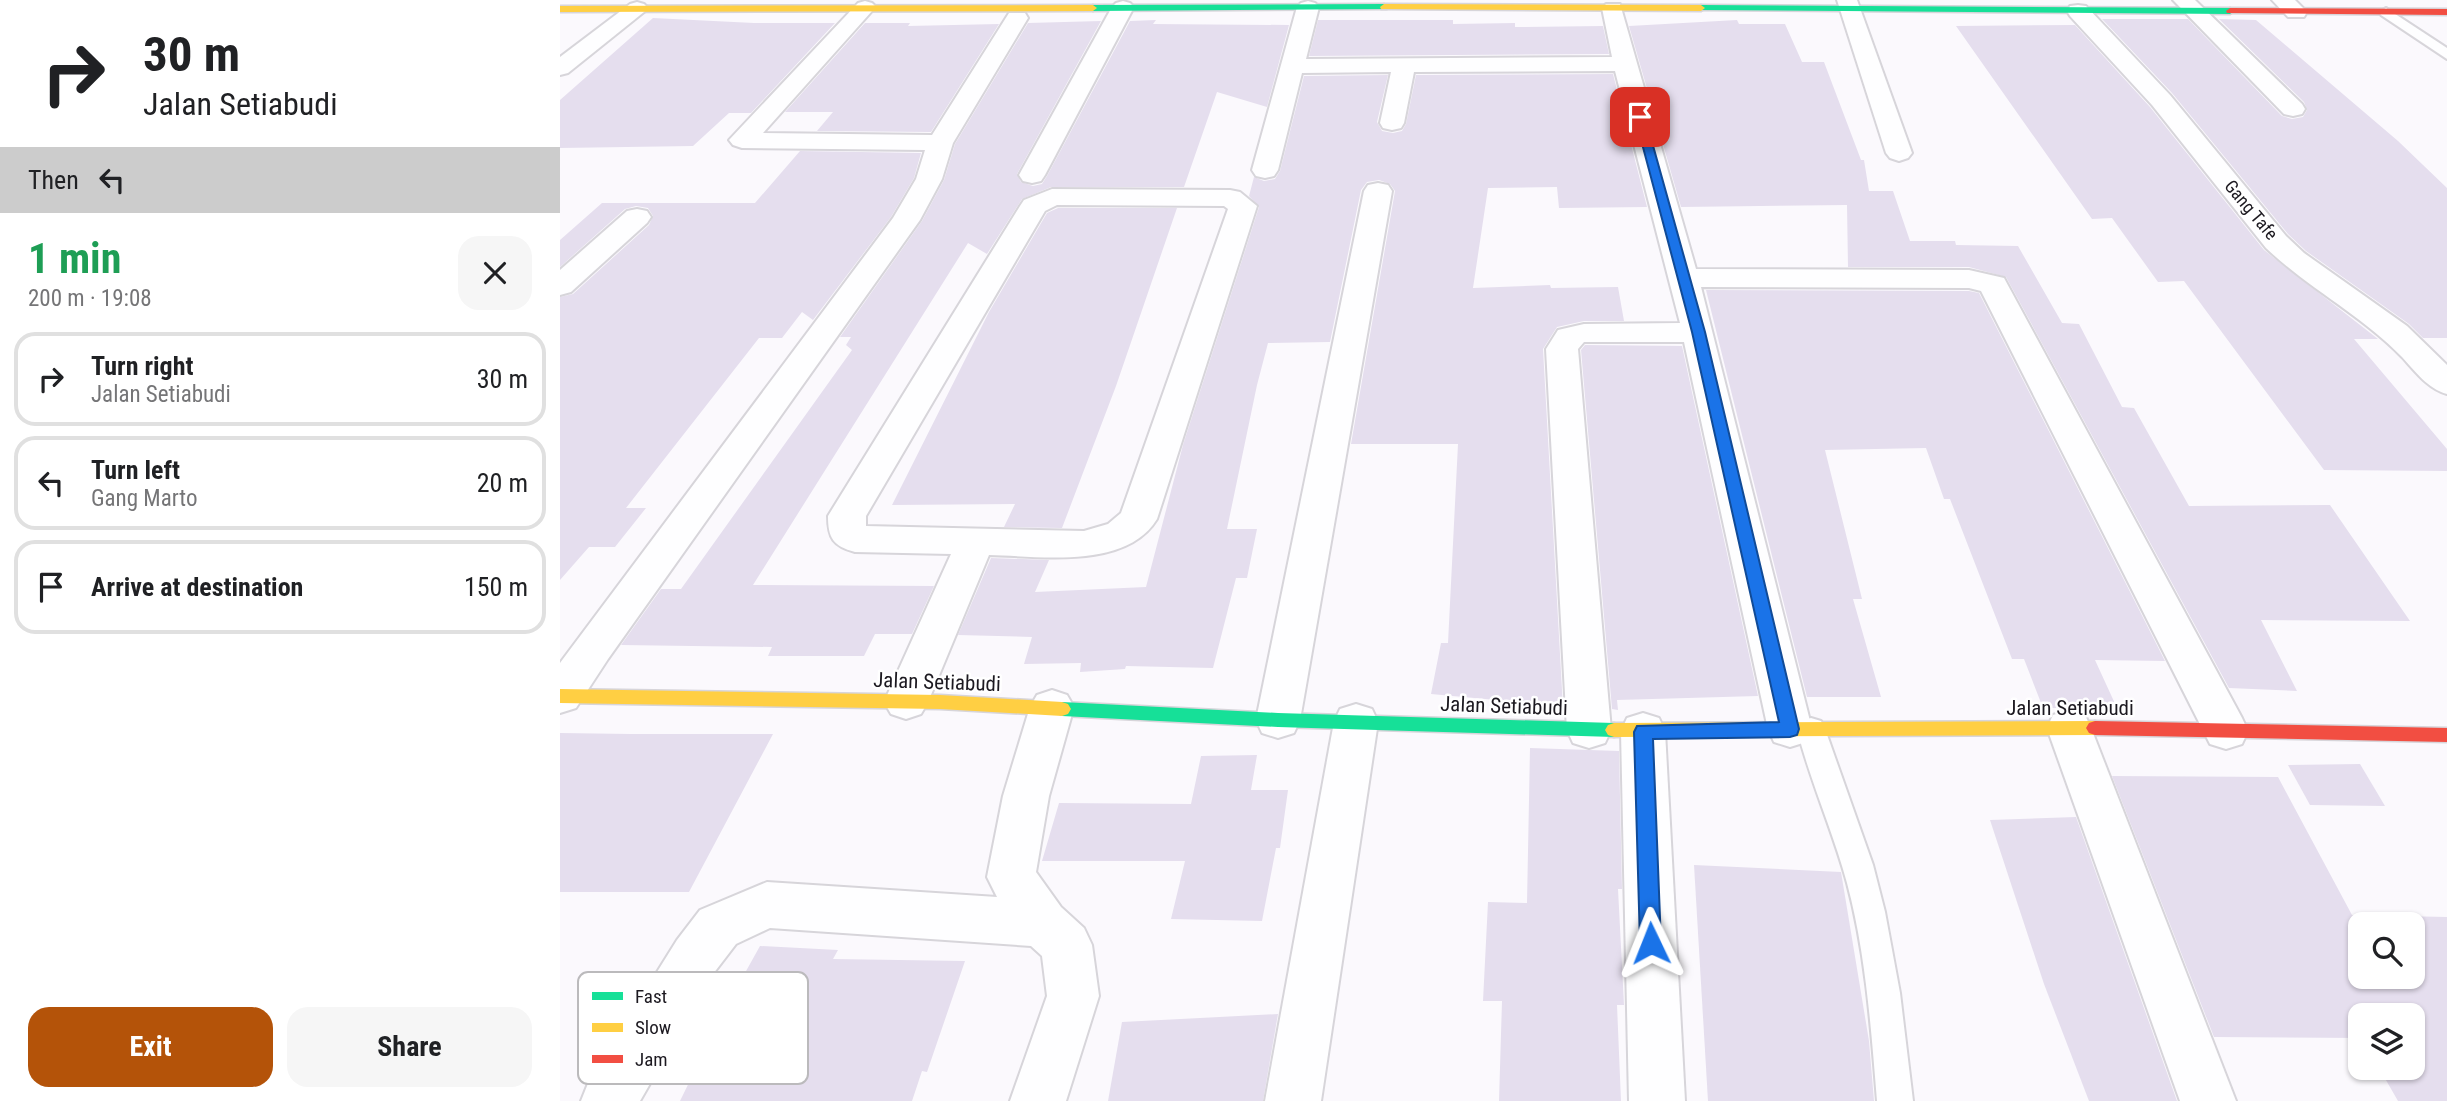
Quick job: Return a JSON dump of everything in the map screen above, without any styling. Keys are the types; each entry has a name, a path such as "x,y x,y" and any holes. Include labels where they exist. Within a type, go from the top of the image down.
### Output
{"street":[{"path":"560,9 1563,4 1613,8 2012,5 2078,11 2189,6 2289,6 2386,12 2447,12"},
{"path":"1848,5 1899,153"},
{"path":"2189,6 2292,109"},
{"path":"865,7 742,140 940,143"},
{"path":"1032,175 1123,7"},
{"path":"1265,170 1308,7"},
{"path":"560,68 637,8"},
{"path":"1613,8 1625,64 1684,278 1800,729"},
{"name":"Gang Tafe","path":"2078,11 2161,100 2276,242 2294,259 2396,333 2447,384"},
{"path":"561,696 593,648 905,220 929,180 940,143 1017,18"},
{"path":"1292,66 1625,64"},
{"path":"1392,123 1404,66"},
{"path":"1278,720 1378,191"},
{"path":"1052,197 1230,198 1242,203 1138,519 1121,534 1084,544 975,543 855,539 847,534 845,524 847,516 1034,205 1052,197"},
{"path":"560,286 637,217"},
{"path":"1684,278 1969,279 1993,284 2226,731"},
{"path":"1589,730 1562,349 1564,341 1570,335 1584,333 1698,332"},
{"path":"906,702 975,543"},
{"name":"Jalan Setiabudi","path":"561,696 906,702 1278,720 1643,732 2069,728 2447,735"},
{"path":"1038,1101 1073,996 1066,945 1043,923 1011,877 1026,796 1052,707"},
{"path":"1293,1101 1356,722"},
{"path":"2069,728 2208,1101"},
{"path":"1643,732 1657,1101"},
{"path":"686,972 718,927 767,905 1043,923"},
{"path":"609,1101 619,1084"}],"lane":[{"path":"2386,12 2447,55"},
{"path":"1800,729 1820,766 1862,882 1873,924 1886,1011 1895,1101"}],"building":[{"path":"653,18 754,23 835,23 751,113 729,113 693,146 560,148 560,100"},
{"path":"2102,19 2188,19 2282,116 2292,119 2303,117 2307,110 2304,102 2219,19 2256,20 2398,141 2447,188 2447,338 2423,338 2409,324 2306,251 2288,234 2172,93"},
{"path":"1156,20 1153,24 1289,25 1267,107 1217,92 1184,187 1051,187 1022,199 987,254 968,243 753,585 934,586 912,634 875,634 864,656 768,656 772,647 621,645 661,589 681,589 852,350 846,345 851,337 840,337 922,221 944,180 955,144 1028,23 1101,21 1017,174 1021,182 1033,186 1042,184 1047,176 1130,21"},
{"path":"1318,20 1453,20 1453,24 1515,23 1515,27 1603,26 1609,54 1309,56"},
{"path":"1737,20 1739,24 1785,24 1802,62 1824,62 1861,160 1864,160 1869,191 1893,191 1910,241 2018,246 2062,323 2079,324 2122,407 2134,408 2189,506 2330,505 2410,621 2261,620 2297,691 2229,688 2006,277 1969,267 1848,267 1847,205 1681,207 1629,26"},
{"path":"865,23 910,23 908,26 999,24 931,132 817,131 833,112 785,112"},
{"path":"2075,25 2150,107 2264,250 2378,339 2354,339 2447,449 2447,471 2324,470 2184,281 2158,282 2112,218 2092,219 1956,26"},
{"path":"1613,74 1647,207 1559,208 1557,187 1488,188 1473,288 1550,285 1551,288 1618,287 1624,321 1584,321 1557,327 1543,349 1563,708 1530,707 1530,703 1431,694 1441,643 1448,643 1458,444 1351,444 1395,191 1390,184 1379,180 1367,182 1361,190 1330,342 1268,343 1227,529 1257,529 1247,578 1236,578 1213,668 1126,666 1125,669 1080,672 1081,663 1024,664 1032,637 958,635 991,558 1049,560 1035,592 1146,587 1183,445 1259,207 1249,196 1254,177 1264,181 1275,179 1280,171 1304,76 1388,75 1377,122 1382,131 1393,133 1402,131 1406,124 1416,75"},
{"path":"800,151 921,153 914,178 891,217 813,320 802,312 782,338 759,338 626,508 646,508 615,547 589,547 560,580 560,297 573,294 649,225 653,216 648,208 636,206 625,209 560,267 560,240 602,203 755,203"},
{"path":"1058,208 1177,208 1116,386 1062,528 1004,527 1015,504 892,505 989,312 1047,213"},
{"path":"1706,290 1979,293 2165,661 2095,660 2117,708 2043,708 2024,659 2012,659 1950,499 1944,499 1926,448 1825,450 1862,599 1853,599 1881,697 1807,697"},
{"path":"1585,345 1682,346 1758,696 1617,700 1618,710 1612,709 1581,350"},
{"path":"560,733 773,734 689,892 560,892"},
{"path":"1530,748 1619,751 1622,889 1618,889 1624,1005 1617,1005 1621,1101 1499,1101 1502,1001 1483,1001 1488,902 1527,903"},
{"path":"1257,755 1251,790 1288,790 1280,848 1276,848 1262,921 1171,919 1185,861 1042,861 1059,803 1191,804 1201,756"},
{"path":"2360,764 2385,806 2310,805 2288,765"},
{"path":"2112,776 2278,777 2350,912 2348,912 2348,989 2425,989 2425,917 2447,917 2447,1101 2398,1101 2386,1080 2425,1080 2425,1003 2348,1003 2348,1038 2214,1037"},
{"path":"2076,817 2177,1101 2089,1101 2044,984 1990,820"},
{"path":"1694,865 1841,872 1869,1041 1874,1101 1708,1101"},
{"path":"760,946 838,950 833,959 965,961 927,1072 922,1071 912,1101 680,1101 688,1084 808,1084 808,972 746,972"},
{"path":"1278,1014 1263,1101 1108,1101 1122,1022"}],"traffic: fast":[{"path":"1093,8 1384,7"},
{"path":"1701,8 2230,11"},
{"path":"1062,709 1278,720 1614,730"}],"traffic: slow":[{"path":"1384,7 1701,8"},
{"path":"560,9 1093,8"},
{"path":"560,696 940,702 1062,709"},
{"path":"1614,730 2095,728"}],"traffic: jam":[{"path":"2230,11 2447,12"},
{"path":"2095,728 2447,735"}],"route":[{"path":"1640,117 1698,332 1790,729 1643,732 1651,943"}]}
